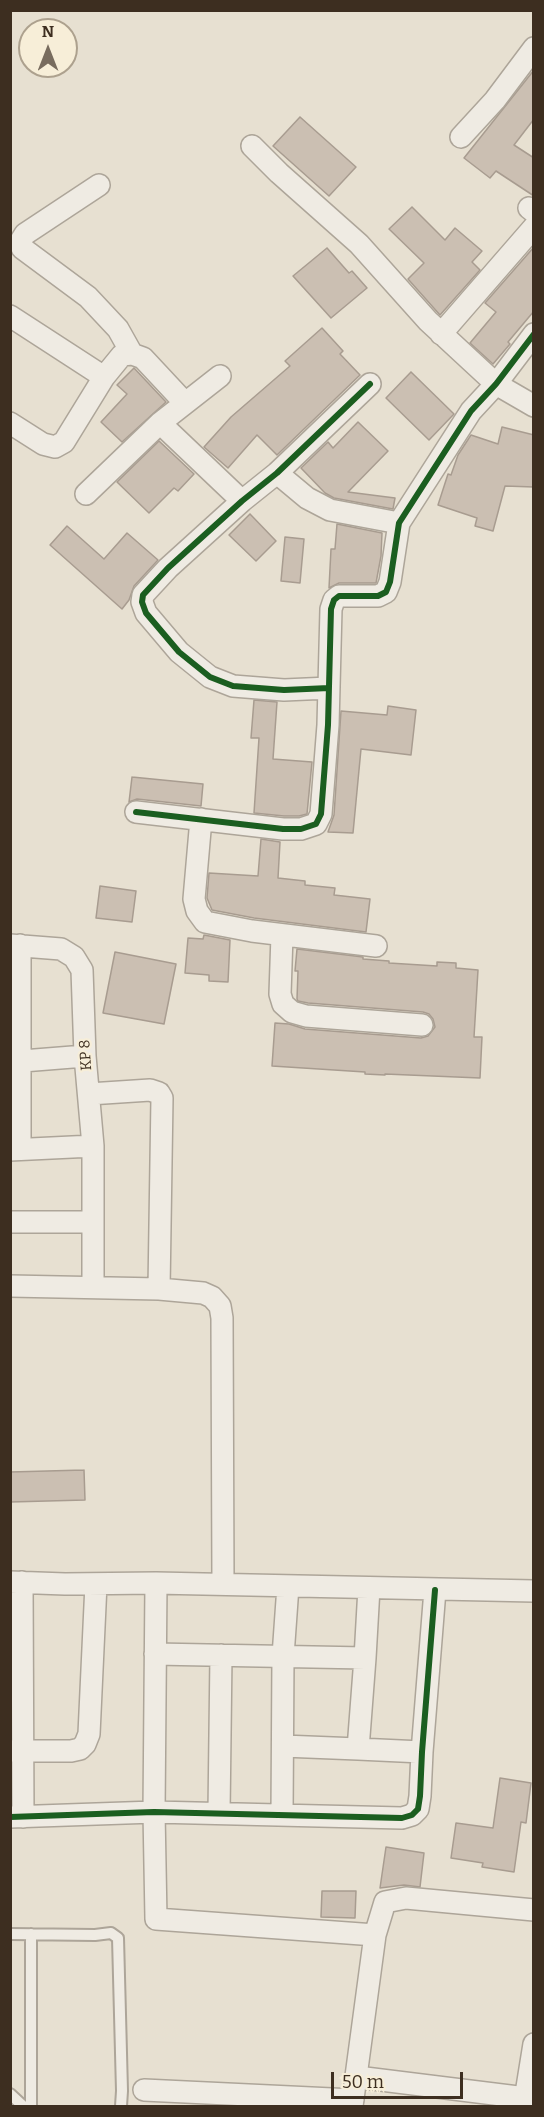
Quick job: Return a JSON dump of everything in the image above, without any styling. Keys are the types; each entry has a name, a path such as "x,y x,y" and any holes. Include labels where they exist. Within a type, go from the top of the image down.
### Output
{"street":[{"path":"461,136 495,100 534,48"},
{"path":"252,146 359,244 441,334 496,384 534,406"},
{"path":"99,185 25,234 20,242 22,248 94,303 118,329 132,354"},
{"path":"441,334 532,216"},
{"path":"10,316 104,377"},
{"path":"136,812 283,829 301,829 316,824 321,814 329,688 331,609 334,600 339,596 378,596 386,592 390,582 399,523 471,411 496,384 534,334"},
{"path":"10,423 43,444 55,447 64,442 104,377 122,355 132,354 143,358 185,404"},
{"path":"86,494 160,423 220,376"},
{"path":"329,688 284,690 233,686 225,683 210,676 179,652 146,614 142,602 143,595 168,568 242,501 277,473 370,384"},
{"path":"160,423 242,501"},
{"path":"277,473 307,498 330,510 399,523"},
{"path":"201,819 194,899 197,911 205,922 282,935 376,946"},
{"path":"282,935 280,994 284,1005 292,1012 306,1016 422,1025"},
{"path":"15,945 15,1149 93,1146"},
{"name":"KP 8","path":"15,945 61,949 74,957 82,970 93,1146 93,1287"},
{"path":"15,1061 86,1056"},
{"path":"89,1094 150,1090 159,1093 162,1098 159,1289"},
{"path":"10,1222 93,1222"},
{"path":"10,1286 159,1289 203,1293 212,1297 220,1306 222,1318 223,1584"},
{"path":"435,1590 420,1796 418,1809 412,1815 402,1818 154,1812 17,1817 16,1582 534,1591"},
{"path":"156,1583 154,1812 156,1918 375,1935"},
{"path":"17,1751 71,1751 80,1749 85,1744 89,1734 96,1584"},
{"path":"282,1815 283,1656 288,1586"},
{"path":"358,1749 369,1588"},
{"path":"155,1654 365,1658"},
{"path":"219,1814 221,1655"},
{"path":"283,1746 422,1752"},
{"path":"144,2090 353,2103 375,1935 385,1902 406,1898 534,1910"},
{"path":"357,2078 525,2102 534,2044"}],"lane":[{"path":"10,1934 94,1935 111,1933 118,1938 121,2106"},
{"path":"31,1934 31,2106"},
{"path":"10,2094 23,2106"}],"building":[{"path":"534,70 534,119 514,145 534,158 534,196 496,171 490,178 464,158"},
{"path":"300,117 356,167 329,196 273,146"},
{"path":"412,207 445,240 455,228 482,251 472,262 480,270 440,315 408,279 424,263 389,229"},
{"path":"534,247 534,311 493,364 470,343 496,312 485,303"},
{"path":"327,248 349,273 352,271 367,288 331,318 293,276"},
{"path":"322,328 343,351 340,354 360,375 277,455 257,435 228,468 204,447 231,417 290,366 285,361"},
{"path":"134,368 166,402 122,442 101,422 127,394 117,385"},
{"path":"411,372 454,414 429,440 386,398"},
{"path":"358,422 388,451 348,492 395,498 393,509 334,498 325,493 301,468 328,442 333,448"},
{"path":"502,427 534,435 534,487 505,486 493,531 475,526 477,518 438,505 448,474 451,475 458,455 471,435 498,444"},
{"path":"159,441 194,474 178,491 174,488 149,513 117,482"},
{"path":"250,514 276,541 256,561 229,535"},
{"path":"337,524 382,533 376,583 339,583 329,588 331,549 335,549"},
{"path":"67,526 104,559 127,533 158,560 134,586 129,600 122,609 50,545"},
{"path":"285,537 304,539 300,583 281,581"},
{"path":"254,700 277,702 273,759 312,762 307,814 284,816 254,813 259,738 251,738"},
{"path":"388,706 416,710 411,755 361,749 353,833 328,832 334,815 341,711 387,715"},
{"path":"132,777 203,784 201,806 137,799 129,802"},
{"path":"261,839 280,842 278,878 305,881 305,885 335,888 334,895 370,899 366,932 254,918 212,910 207,898 209,873 258,876"},
{"path":"100,886 136,891 132,922 96,918"},
{"path":"204,935 230,940 228,982 209,981 209,975 185,973 188,938 203,939"},
{"path":"297,949 363,957 363,959 389,961 389,963 437,966 437,962 456,963 456,968 478,970 474,1037 482,1037 480,1078 365,1074 365,1072 272,1066 275,1023 305,1029 421,1038 428,1036 435,1027 429,1014 423,1012 298,1001 298,971 295,971"},
{"path":"115,952 176,964 164,1024 103,1013"},
{"path":"84,1470 85,1500 10,1502 10,1472"},
{"path":"500,1778 531,1783 526,1823 521,1822 514,1872 482,1867 483,1863 451,1858 456,1823 493,1828"},
{"path":"386,1847 424,1853 420,1887 404,1885 380,1888"},
{"path":"322,1891 356,1891 355,1918 321,1917"}],"cycle path":[{"path":"136,812 283,829 301,829 316,824 321,814 328,725 331,609 334,600 339,596 378,596 386,592 390,582 399,523 471,411 496,384 534,334"},
{"path":"329,688 284,690 233,686 210,677 179,652 146,613 142,602 143,595 168,568 242,501 277,473 370,384"},
{"path":"10,1817 154,1812 402,1818 412,1815 418,1809 420,1796 435,1590"}]}
